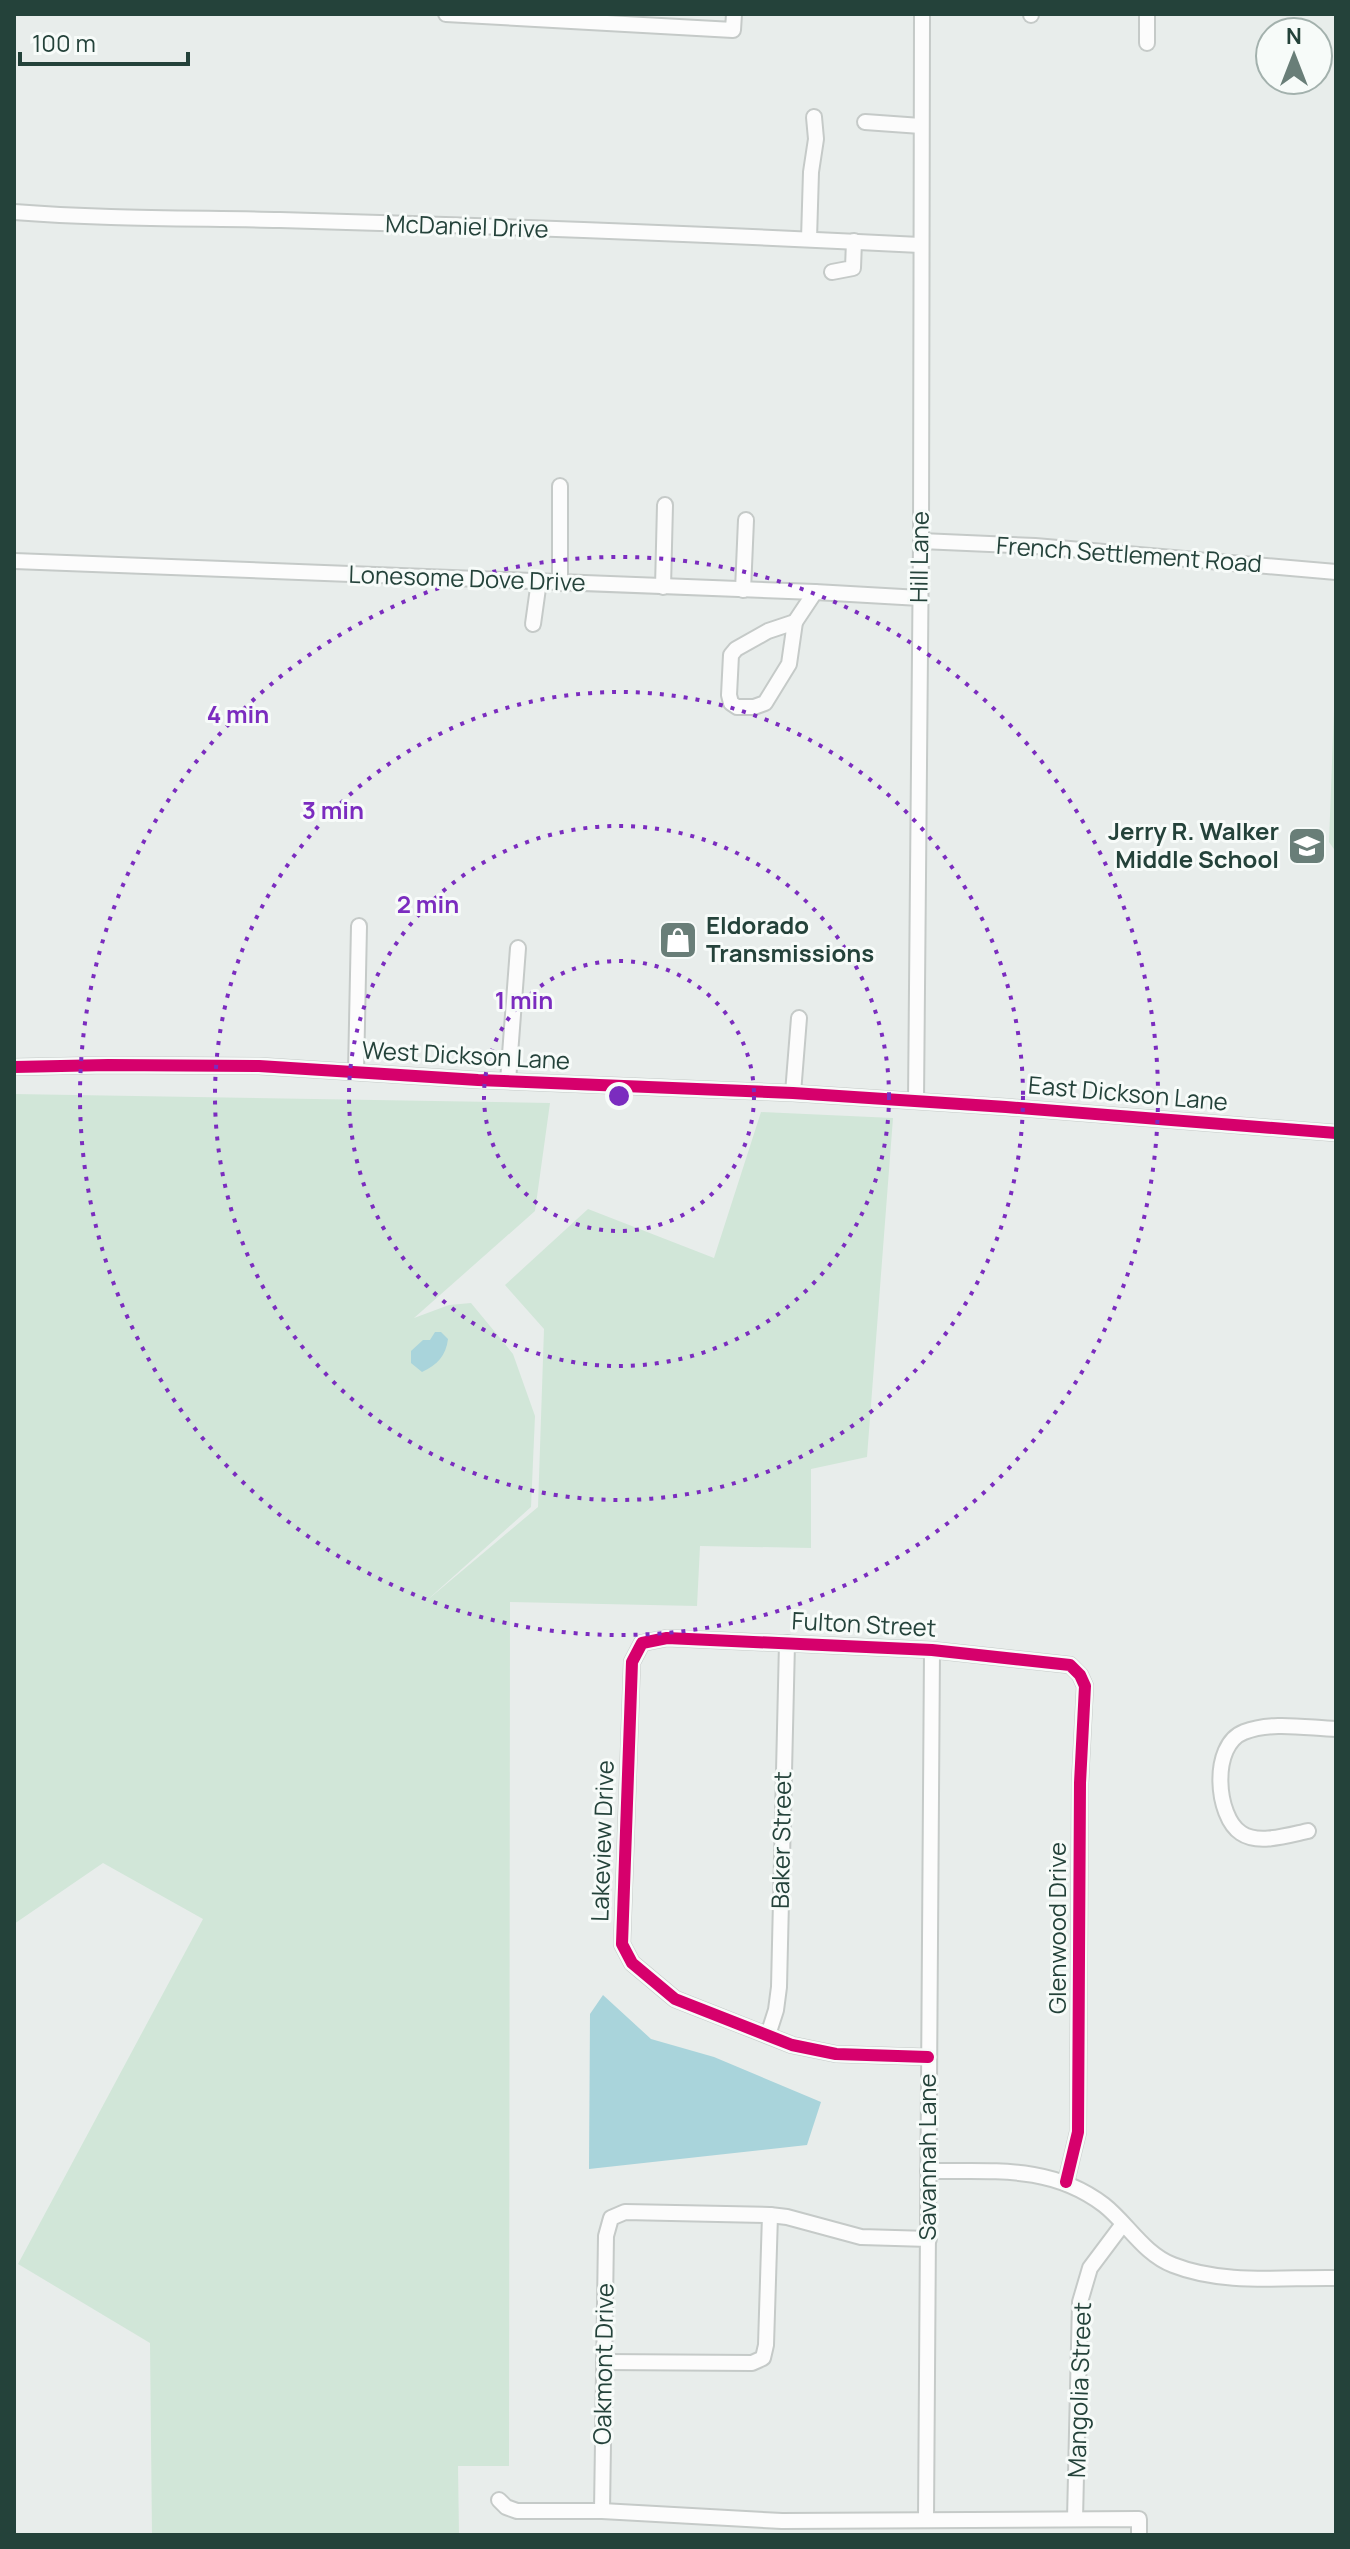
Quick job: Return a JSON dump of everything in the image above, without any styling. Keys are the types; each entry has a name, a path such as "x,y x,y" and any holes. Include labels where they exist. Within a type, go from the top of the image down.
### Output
{"street":[{"path":"448,14 591,18 733,30 734,14"},
{"name":"Hill Lane","path":"916,1101 922,14"},
{"path":"1147,14 1147,43"},
{"path":"809,239 811,172 816,153 814,117"},
{"path":"865,122 921,126"},
{"name":"McDaniel Drive","path":"14,212 166,220 279,220 920,245"},
{"path":"832,272 853,268 854,241"},
{"path":"560,486 560,583"},
{"path":"663,587 665,505"},
{"path":"743,590 746,520"},
{"name":"French Settlement Road","path":"921,541 1035,546 1336,572"},
{"name":"Lonesome Dove Drive","path":"14,561 920,598"},
{"path":"533,624 539,581"},
{"path":"795,622 768,631 731,655 731,703 737,707 754,707 765,703 789,664 795,622 815,592"},
{"path":"356,1072 359,926"},
{"path":"508,1081 518,948"},
{"path":"793,1093 799,1018"},
{"name":"West Dickson Lane","path":"14,1067 246,1066 916,1101"},
{"name":"East Dickson Lane","path":"916,1101 1336,1133"},
{"name":"Fulton Street","path":"642,1643 667,1638 932,1650 1070,1665 1080,1675"},
{"name":"Lakeview Drive","path":"642,1643 632,1662 622,1944 632,1963 675,1999 792,2045 836,2054 928,2057"},
{"name":"Baker Street","path":"768,2035 779,1987 787,1643"},
{"name":"Savannah Lane","path":"926,2519 932,1650"},
{"name":"Glenwood Drive","path":"1066,2182 1078,2132 1080,1783 1085,1686 1080,1675"},
{"path":"1308,1831 1262,1838 1243,1835 1232,1825 1222,1794 1220,1767 1224,1749 1241,1733 1266,1726 1336,1729"},
{"path":"928,2171 1030,2173 1066,2182 1104,2205 1168,2264 1195,2273 1232,2277 1336,2278"},
{"name":"Oakmont Drive","path":"602,2511 606,2236 611,2218 625,2212 770,2215"},
{"path":"604,2362 752,2363 763,2358 770,2215 861,2237 929,2239"},
{"name":"Mangolia Street","path":"1075,2519 1080,2302 1090,2268 1123,2224"},
{"path":"499,2500 517,2511 602,2511 782,2521 1139,2519 1139,2535"}],"green space":[{"path":"1336,657 1336,852 1329,842"},
{"path":"14,1094 550,1103 535,1211 414,1318 449,1305 471,1303 513,1354 535,1416 531,1507 425,1602 538,1507 544,1329 505,1285 588,1209 714,1258 761,1112 893,1118 867,1457 811,1469 811,1548 700,1546 697,1606 510,1602 509,2466 458,2466 459,2535 152,2535 150,2343 18,2264 203,1919 103,1863 14,1924"}],"water":[{"path":"435,1332 441,1332 448,1339 445,1350 436,1363 422,1372 411,1363 411,1351 423,1340 430,1340"},
{"path":"603,1995 651,2039 714,2057 821,2102 807,2145 589,2169 590,2014"}],"cycle path":[{"path":"14,1067 259,1066 478,1080 793,1093 1336,1133"},
{"path":"928,2057 836,2054 792,2045 675,1999 632,1963 622,1944 632,1662 642,1643 667,1638 932,1650 1070,1665 1080,1675 1085,1686 1080,1783 1078,2132 1066,2182"}],"place":[{"name":"Jerry R. Walker Middle School","path":"1307,846"},
{"name":"Eldorado Transmissions","path":"678,940"}]}
